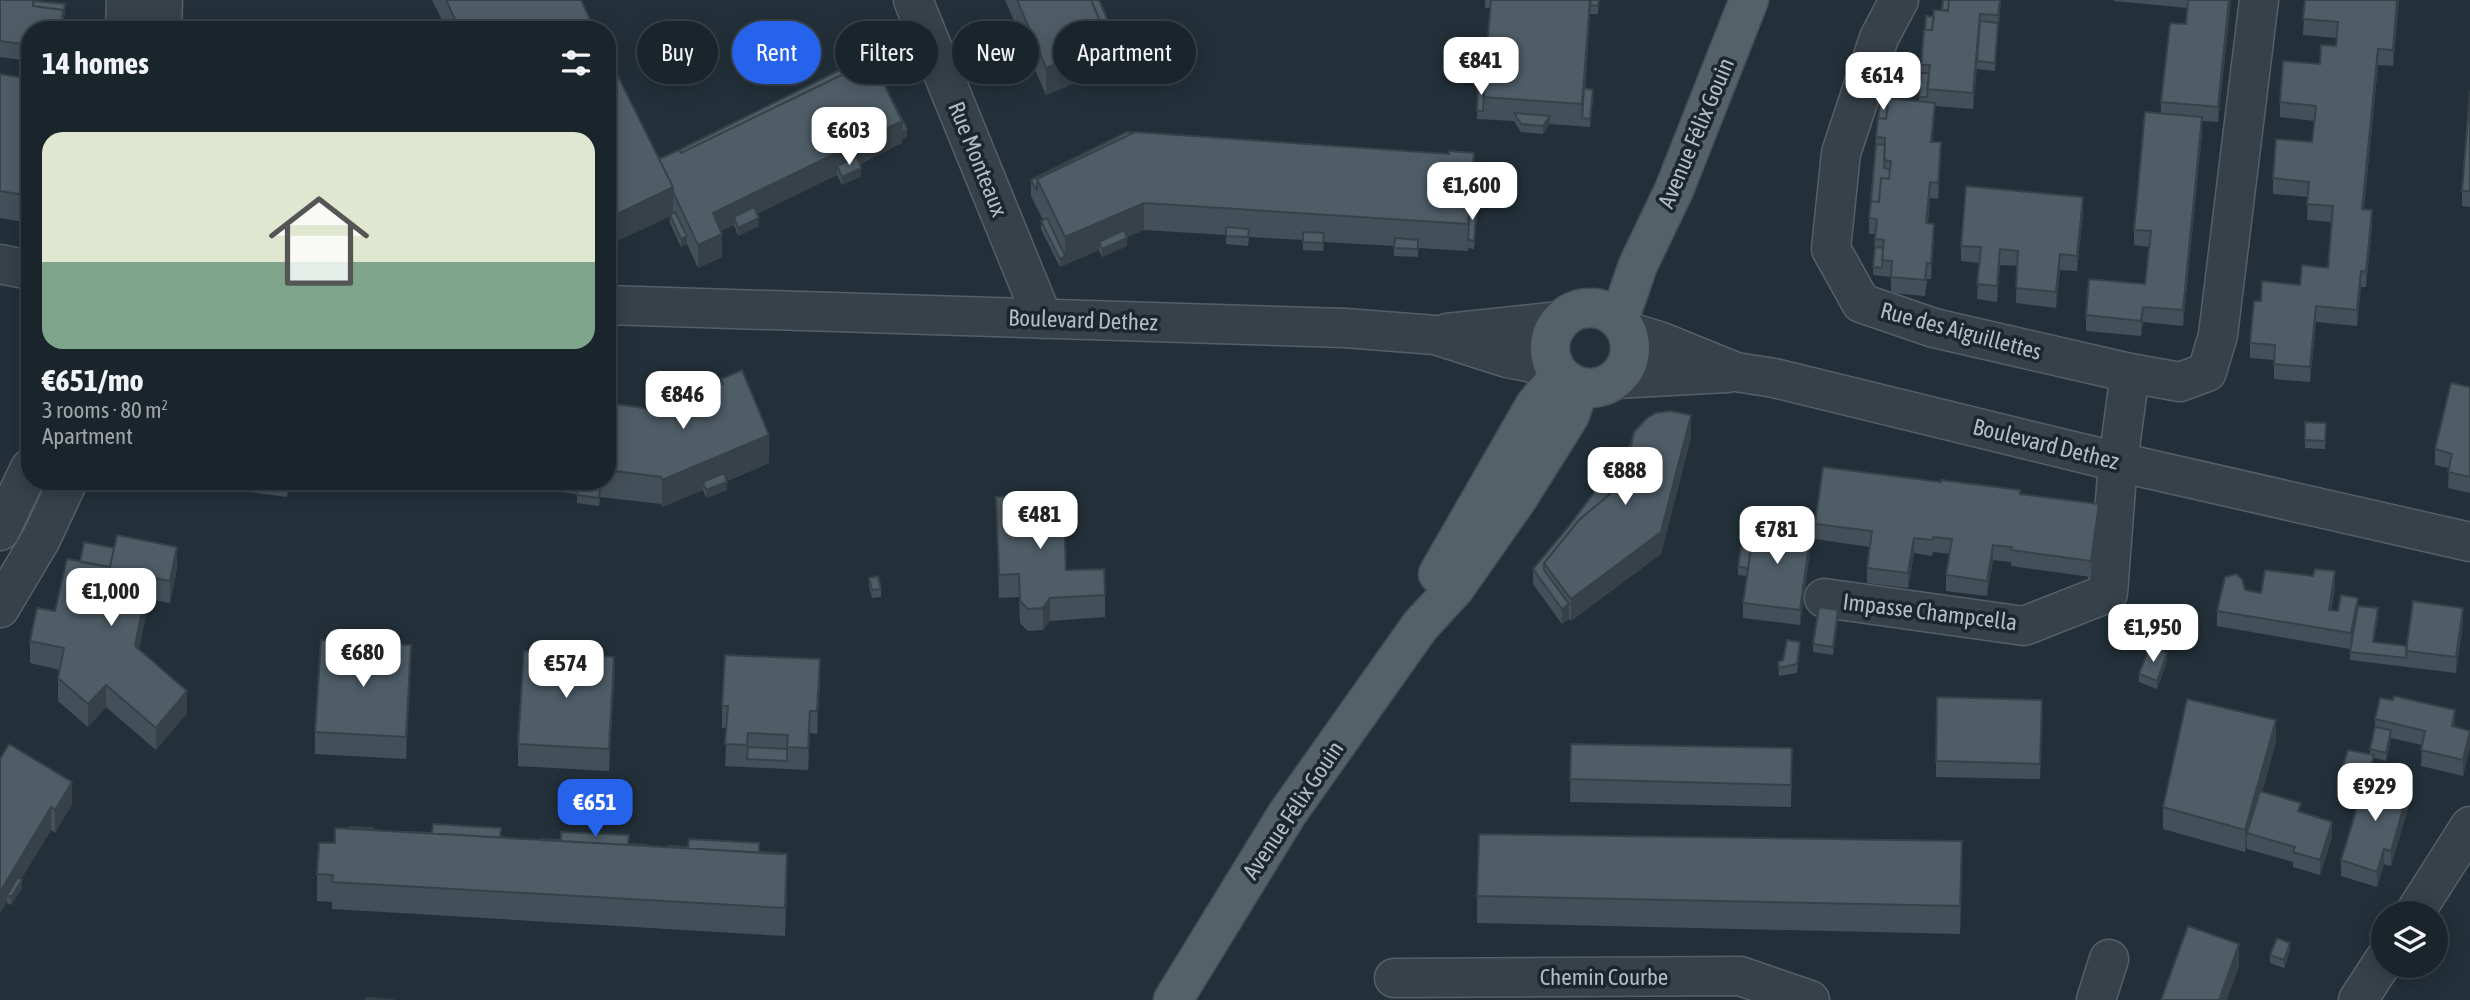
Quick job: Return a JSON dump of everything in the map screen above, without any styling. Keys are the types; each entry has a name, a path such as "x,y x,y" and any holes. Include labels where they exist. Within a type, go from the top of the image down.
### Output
{"main road":[{"name":"Avenue Félix Gouin","path":"1616,379 1625,369 1630,357 1630,344 1614,320 1674,190 1749,0"},
{"path":"1559,321 1570,313 1583,309 1614,320"},
{"name":"Avenue Félix Gouin","path":"1173,1000 1287,814 1420,626 1455,588 1518,498 1570,415 1564,376 1549,345 1559,321"},
{"path":"1564,376 1592,389 1605,386 1616,379"}],"street":[{"path":"125,21 126,0"},
{"path":"162,21 163,0"},
{"name":"Rue Monteaux","path":"913,0 1043,319"},
{"name":"Rue des Aiguillettes","path":"1899,0 1879,38 1842,153 1831,249 1861,303 1934,328 2180,382 2207,372 2218,335 2259,0"},
{"path":"0,264 21,268"},
{"name":"Boulevard Dethez","path":"616,305 1345,328 1435,335 1564,376"},
{"name":"Boulevard Dethez","path":"1614,320 1736,372 1773,378 2118,462 2470,542"},
{"path":"1435,335 1559,321"},
{"path":"1616,379 1736,372"},
{"path":"2118,462 2130,373"},
{"name":"Impasse Champcella","path":"1824,598 2024,626 2108,593 2118,462"},
{"path":"0,531 21,487"},
{"path":"0,608 41,539 64,490"},
{"path":"2422,901 2470,826"},
{"path":"2096,1000 2109,959"},
{"name":"Chemin Courbe","path":"1394,978 1740,976 1810,1000"},
{"path":"2358,1000 2372,978"}],"building":[{"path":"0,0 33,0 33,6 63,10 62,21 21,21 21,44 0,41"},
{"path":"446,0 581,0 591,21 456,21"},
{"path":"1017,0 1091,0 1100,21 1053,21 1053,65 1046,68 1039,52 1039,21 1026,21"},
{"path":"1091,0 1099,0 1108,21 1100,21"},
{"path":"1491,0 1590,0 1582,104 1483,97"},
{"path":"1591,0 1599,0 1598,6 1590,5"},
{"path":"1943,0 1949,0 1948,11 1942,10"},
{"path":"1949,0 2000,0 1998,15 1980,14 1973,93 1927,89 1930,65 1921,65 1924,30 1932,30 1934,10 1948,11"},
{"path":"2188,0 2229,0 2218,107 2161,102 2170,23 2186,24"},
{"path":"2305,0 2397,0 2393,50 2378,49 2362,209 2372,210 2366,272 2361,271 2357,310 2316,306 2310,367 2274,364 2275,345 2250,343 2254,301 2261,301 2262,281 2300,285 2302,265 2328,268 2333,206 2307,204 2309,182 2273,178 2276,139 2312,142 2316,106 2280,102 2283,61 2320,64 2321,45 2336,46 2338,22 2303,19"},
{"path":"34,1 65,4 63,17 63,10 33,6"},
{"path":"1926,16 1934,17 1932,30 1925,30"},
{"path":"1980,21 1998,23 1995,63 1977,61"},
{"path":"616,72 673,187 616,215"},
{"path":"835,72 835,78 681,153 679,150 812,84 821,84 821,79"},
{"path":"1921,73 1929,73 1927,97 1919,97"},
{"path":"0,74 21,78 21,194 0,191"},
{"path":"835,78 835,84 884,84 902,121 713,213 722,234 698,245 659,159 679,150 681,153"},
{"path":"1478,84 1485,84 1483,111 1477,111"},
{"path":"1584,88 1593,90 1590,119 1582,118"},
{"path":"2470,91 2470,191 2462,191"},
{"path":"1888,98 1935,103 1931,142 1941,142 1938,183 1930,182 1926,223 1934,224 1931,264 1927,263 1925,280 1891,277 1892,261 1882,260 1884,240 1875,239 1877,219 1869,218 1871,201 1879,202 1881,178 1889,179 1891,161 1884,160 1885,138 1876,137 1878,118 1886,119"},
{"path":"894,104 907,129 902,131 902,121"},
{"path":"1880,105 1888,106 1886,119 1878,118"},
{"path":"2145,112 2202,117 2183,310 2143,307 2141,321 2086,315 2089,279 2145,284 2151,231 2134,230"},
{"path":"1514,113 1550,116 1543,126 1521,124"},
{"path":"1127,132 1133,133 1037,179 1037,191 1031,180"},
{"path":"1135,132 1449,154 1449,151 1474,153 1468,224 1144,203 1065,237 1037,179"},
{"path":"1876,144 1885,145 1884,168 1890,169 1889,179 1881,178 1879,202 1871,201"},
{"path":"857,157 861,168 842,177 837,166"},
{"path":"1966,186 2083,197 2077,256 2060,254 2056,292 2016,288 2018,251 2000,249 1997,286 1977,284 1981,247 1961,246"},
{"path":"1470,205 1477,205 1474,241 1468,240"},
{"path":"754,207 759,218 738,228 734,217"},
{"path":"675,212 687,236 681,239 670,215"},
{"path":"1047,218 1065,256 1060,259 1041,221"},
{"path":"1226,227 1249,229 1248,237 1226,236"},
{"path":"1124,230 1127,238 1102,249 1099,242"},
{"path":"1303,232 1324,233 1323,243 1303,242"},
{"path":"1395,238 1418,240 1418,249 1394,248"},
{"path":"1875,247 1883,248 1882,268 1873,267"},
{"path":"742,370 769,435 662,480 661,477 616,471 616,404 658,410 723,384 721,379"},
{"path":"2451,383 2470,387 2470,477 2448,472 2452,454 2435,449"},
{"path":"718,384 719,385 658,410"},
{"path":"1670,411 1691,415 1661,532 1571,599 1544,563 1579,520 1623,483 1634,432 1647,418 1656,413"},
{"path":"2305,422 2326,423 2325,441 2305,440"},
{"path":"1632,442 1622,484 1579,520 1544,563 1544,570 1569,604 1562,609 1533,569"},
{"path":"1823,467 2020,490 2020,494 2099,504 2091,561 1993,545 1987,581 1946,575 1952,539 1933,537 1932,540 1914,538 1908,573 1867,568 1872,531 1815,524"},
{"path":"724,473 727,482 706,490 703,482"},
{"path":"578,490 600,490 599,498 577,495"},
{"path":"1063,493 1066,570 1104,569 1105,595 1050,598 1043,608 1028,609 1020,601 1019,574 999,575 996,497"},
{"path":"1755,522 1811,530 1800,610 1743,603"},
{"path":"117,535 177,547 170,581 149,577 135,646 187,691 156,728 106,685 88,704 58,678 64,648 30,641 37,608 55,611 67,559 110,567"},
{"path":"84,542 114,548 110,567 80,562"},
{"path":"1741,547 1751,549 1748,568 1738,567"},
{"path":"2315,569 2335,571 2329,610 2338,611 2341,595 2358,598 2351,633 2217,611 2225,577 2236,574 2242,579 2245,590 2261,593 2265,570 2313,576"},
{"path":"878,576 881,589 872,590 869,578"},
{"path":"2413,601 2463,608 2456,657 2406,651"},
{"path":"2358,606 2378,608 2373,642 2407,646 2406,658 2350,652"},
{"path":"1819,607 1838,610 1833,647 1813,644"},
{"path":"321,640 411,645 406,737 315,732"},
{"path":"1787,640 1800,642 1797,664 1779,668 1778,662 1783,660"},
{"path":"2150,646 2167,653 2157,681 2139,674"},
{"path":"524,651 614,657 609,749 518,744"},
{"path":"725,655 820,659 817,711 810,711 808,748 787,747 788,735 748,733 747,745 725,744 728,706 722,706"},
{"path":"2394,696 2455,710 2452,726 2470,731 2463,760 2421,750 2425,731 2375,719 2380,698 2393,700"},
{"path":"1937,697 2042,700 2040,764 1936,761"},
{"path":"2187,699 2276,720 2245,830 2163,807"},
{"path":"2375,727 2391,730 2386,753 2370,749"},
{"path":"9,744 72,782 55,810 51,807 0,892 0,759"},
{"path":"1571,744 1792,748 1791,785 1570,779"},
{"path":"748,747 787,749 787,761 747,759"},
{"path":"2348,750 2374,755 2369,774 2412,786 2409,795 2409,788 2367,775 2362,791 2337,784"},
{"path":"2367,775 2409,788 2391,851 2384,849 2377,872 2341,860"},
{"path":"2260,791 2301,803 2298,811 2332,822 2320,860 2293,852 2295,847 2247,833"},
{"path":"433,824 501,828 500,837 520,839 413,832 432,833"},
{"path":"335,828 787,854 785,908 332,882 333,875 317,874 319,843 335,843"},
{"path":"373,828 373,830 350,829"},
{"path":"561,832 629,835 628,844 648,846 541,840 561,840"},
{"path":"1479,834 1962,841 1960,906 1477,896"},
{"path":"689,839 759,843 759,852 778,854 669,847 688,847"},
{"path":"18,877 22,880 11,897 7,895"},
{"path":"2188,926 2239,944 2219,1000 2161,1000"},
{"path":"2277,938 2290,943 2284,960 2270,955"}]}
